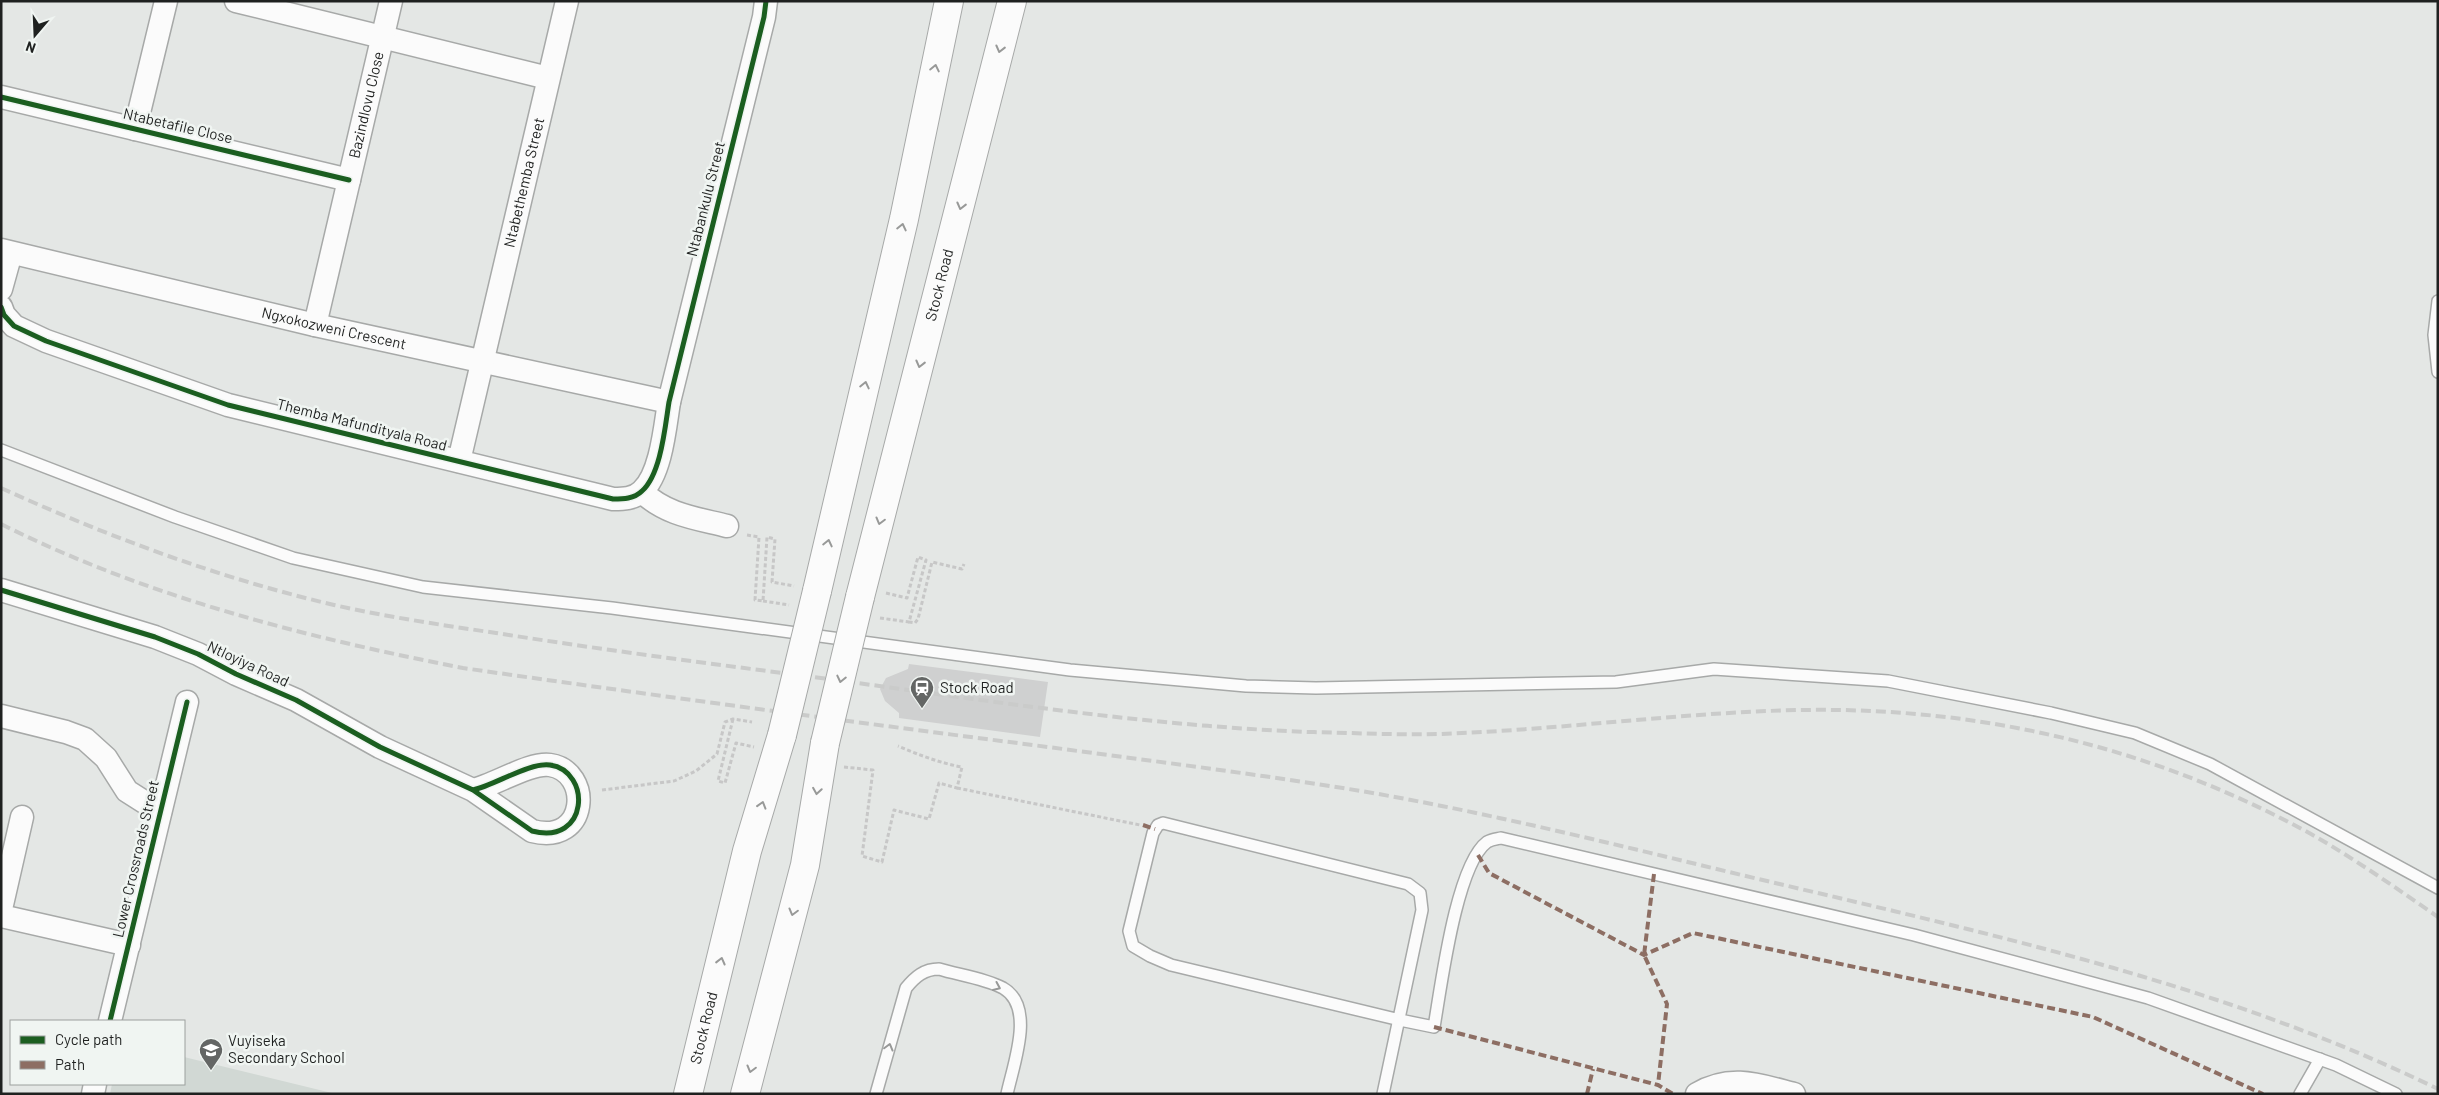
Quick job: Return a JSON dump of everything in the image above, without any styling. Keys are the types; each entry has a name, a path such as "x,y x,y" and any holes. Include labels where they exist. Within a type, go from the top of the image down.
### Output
{"main road":[{"name":"Stock Road","path":"688,1094 747,851 782,735 806,588 904,219 949,1"},
{"name":"Stock Road","path":"744,1094 805,865 826,743 872,595 1012,1"}],"street":[{"name":"Ntabetafile Close","path":"135,129 166,1"},
{"name":"Bazindlovu Close","path":"315,325 391,1"},
{"name":"Ntabethemba Street","path":"459,462 566,1"},
{"name":"Ntabankulu Street","path":"669,402 762,26 766,1"},
{"path":"241,2 548,78"},
{"name":"Ntabetafile Close","path":"1,98 349,180"},
{"path":"1,289 6,252"},
{"name":"Ngxokozweni Crescent","path":"6,252 315,325 669,402"},
{"name":"Themba Mafundityala Road","path":"1,306 4,315 14,326 46,341 158,382 228,405 612,499 629,498 642,492"},
{"path":"669,402 660,456 642,492 656,505 669,511 726,526"},
{"name":"Ntloyiya Road","path":"1,590 155,636 198,654 236,674 296,700 380,747 473,790"},
{"name":"Lower Crossroads Street","path":"110,1020 187,702"},
{"name":"Lower Crossroads Street","path":"1,716 66,732 85,739 106,758 127,791 160,812"},
{"path":"1,909 22,817"},
{"name":"Lower Crossroads Street","path":"1,916 129,945"},
{"path":"1697,1094 1722,1083 1740,1081 1789,1093"}],"lane":[{"path":"2438,301 2434,335 2438,372"},
{"path":"1,450 175,517 293,558 423,587 612,608 1070,670 1246,686 1316,688 1616,682 1714,669 1888,681 2051,713 2135,733 2210,764 2438,888"},
{"path":"1383,1094 1400,1020 1422,910 1420,893 1414,887 1163,823 1155,829 1129,931 1133,946 1171,965 1400,1020 1434,1027 1463,882 1482,847 1493,839 1502,838 1914,935 2129,993 2320,1059 2396,1094"},
{"path":"876,1094 906,988 928,969 939,969 1003,989 1010,995 1017,1006 1021,1016 1021,1030 1007,1094"},
{"path":"2300,1094 2320,1059"}],"path":[{"path":"748,535 759,537 756,600 778,604"},
{"path":"763,601 768,538 775,539 772,582 806,588"},
{"path":"872,595 907,598 918,557 926,560 909,622 915,623 918,619 932,562 962,569 964,564"},
{"path":"733,719 718,781 725,783 736,743 757,747"},
{"path":"602,790 674,781 696,771 717,754 725,722 733,719 752,722"},
{"path":"898,746 938,762 962,767 957,788"},
{"path":"841,766 873,770 862,856 882,862 894,810 929,819 938,784 1143,825"}],"shaded area":[{"name":"Vuyiseka Secondary School","path":"185,1057 336,1094 110,1094 112,1085 185,1085"}],"building":[{"path":"909,664 1048,682 1040,737 899,718 899,713 885,701 880,689 886,678 908,669"}],"railway":[{"path":"1,488 82,523 165,555 249,582 334,605 435,624 658,657 1065,711 1249,729 1386,734 1504,731 1759,711 1802,710 1869,711 1936,716 2001,725 2065,738 2128,756 2190,778 2251,804 2311,834 2375,874 2438,917"},
{"path":"1,524 56,550 112,573 227,612 344,643 463,668 1322,785 1419,801 1590,839 1976,931 2133,974 2211,998 2288,1025 2363,1055 2438,1089"}],"marked path":[{"path":"1143,825 1155,829"},
{"path":"1478,855 1489,873 1644,955 1693,933 2093,1017 2263,1094"},
{"path":"1654,874 1644,955 1667,1004 1658,1085"},
{"path":"1434,1027 1658,1085 1673,1094"},
{"path":"1587,1094 1593,1069"}],"cycle path":[{"path":"1,307 4,315 14,326 46,341 228,405 613,499 632,497 639,494 648,483 658,462 669,402 764,17 766,1"},
{"path":"1,97 349,180"},
{"path":"1,590 155,637 198,654 236,674 296,700 380,747 473,790 532,831 551,833 565,828 574,818 578,806 578,792 573,780 564,770 550,765 523,770 473,790"},
{"path":"110,1020 187,702"}],"place":[{"name":"Stock Road","path":"922,709"},
{"name":"Vuyiseka Secondary School","path":"211,1071"}]}
